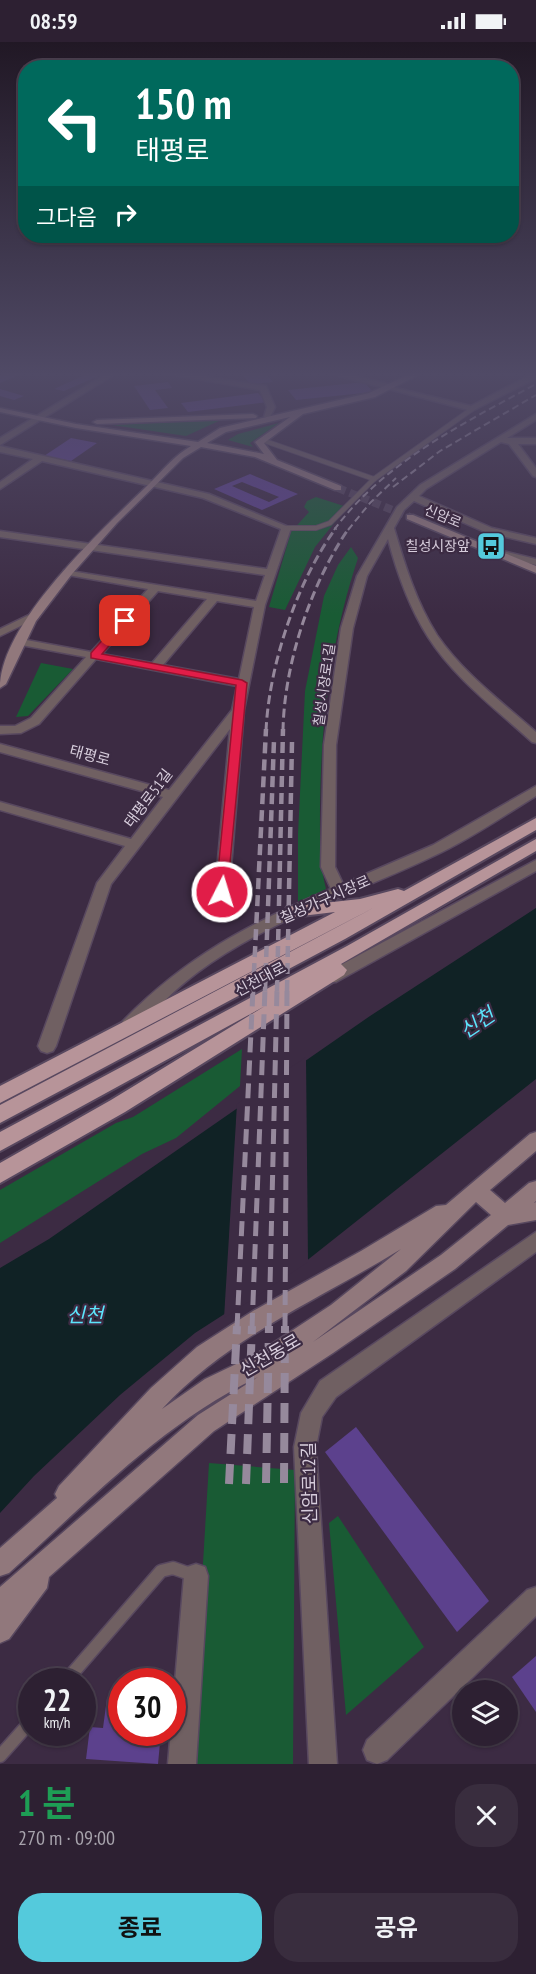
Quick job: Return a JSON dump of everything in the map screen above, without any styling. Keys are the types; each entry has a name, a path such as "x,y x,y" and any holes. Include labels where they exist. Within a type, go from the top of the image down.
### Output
{"highway":[{"name":"신천대로","path":"0,1115 417,891 536,823"},
{"name":"신천대로","path":"0,1142 417,914 536,844"},
{"path":"294,911 366,903 417,891"},
{"path":"0,1095 366,903"},
{"path":"0,1174 118,1106 308,989 417,914"}],"main road":[{"path":"0,684 35,615 68,572 114,521 183,454"},
{"path":"255,454 338,488"},
{"path":"269,454 275,462"},
{"name":"신암로","path":"410,517 536,570"},
{"name":"신천동로","path":"4,1561 158,1425 213,1387 263,1363 338,1312 399,1264 471,1194 536,1140"},
{"name":"신천동로","path":"0,1604 206,1423 326,1346 448,1262 536,1189"},
{"path":"4,1561 159,1396 205,1355 260,1317 368,1258 471,1194 506,1216 536,1210"},
{"path":"0,1630 58,1551"}],"street":[{"path":"24,454 206,496 286,528"},
{"name":"칠성시장로1길","path":"340,893 328,867 330,745 347,628 362,576 400,509 423,487 481,454"},
{"path":"520,454 535,470"},
{"path":"0,486 41,458"},
{"path":"412,497 499,532 524,540 536,541"},
{"path":"389,527 401,568 425,624 455,663 536,739"},
{"name":"태평로51길","path":"47,1046 104,883 238,710 260,605 286,528"},
{"path":"499,532 536,531"},
{"path":"0,534 270,573"},
{"name":"신암로","path":"499,553 536,562"},
{"path":"68,572 260,605"},
{"path":"0,730 17,730 35,721 155,587"},
{"path":"155,667 215,597"},
{"path":"0,633 35,615"},
{"path":"21,642 242,683"},
{"path":"222,892 238,710"},
{"name":"태평로","path":"0,748 171,795"},
{"name":"칠성가구시장로","path":"127,1028 158,996 204,959 294,911 340,893 440,847 536,790"},
{"path":"0,806 133,844"},
{"path":"308,989 536,865"},
{"name":"신암로12길","path":"323,1764 305,1447 312,1413 328,1389 536,1241"},
{"path":"182,1764 196,1576"},
{"path":"377,1749 536,1599"}],"lane":[{"path":"302,454 374,480"},
{"path":"286,528 316,528 330,523 374,480 409,454"},
{"path":"77,1668 161,1571 168,1567 179,1568 196,1576"},
{"path":"0,1756 18,1736"}],"green space":[{"path":"316,497 347,507 315,547 285,610 269,607 291,532 309,512 304,507 307,501"},
{"path":"351,547 358,558 334,650 325,712 320,838 326,889 298,902 298,834 305,691 324,596 338,565"},
{"path":"41,663 73,669 28,716 16,717"},
{"path":"242,1049 240,1086 176,1138 142,1154 0,1243 0,1190 116,1123 133,1117"},
{"path":"209,1463 295,1470 293,1764 191,1764"},
{"path":"338,1516 424,1647 346,1715 329,1523"}],"water":[{"name":"신천","path":"536,908 536,1079 305,1262 195,1333 120,1395 34,1476 0,1513 0,1268 49,1239 370,1016"}],"pier":[{"path":"306,1057 308,1262 224,1318 237,1104"}],"building":[{"path":"46,454 81,454 71,461 44,456"},
{"path":"250,474 298,494 262,510 214,489","holes":["242,482 279,497 269,502 232,486"]},
{"path":"356,1427 489,1601 457,1632 325,1452"},
{"path":"536,1656 536,1712 518,1686 518,1680 512,1677"},
{"path":"107,1698 108,1746 160,1746 158,1764 86,1759 88,1746 96,1746 96,1727 103,1728"}],"tunnel":[{"path":"338,488 410,517"}],"railway":[{"path":"334,530 377,484 415,454"},
{"path":"393,487 436,454"},
{"path":"348,530 370,503 396,478"},
{"path":"266,731 273,679 288,625 309,573 336,528"},
{"path":"283,731 288,679 302,625 323,574 349,528"},
{"path":"253,991 266,729"},
{"path":"277,991 283,729"},
{"path":"265,991 274,740"},
{"path":"287,991 292,742"},
{"path":"237,1328 253,989"},
{"path":"252,1328 265,989"},
{"path":"269,1328 277,989"},
{"path":"285,1328 287,989"},
{"path":"229,1484 237,1326"},
{"path":"246,1484 252,1326"},
{"path":"266,1483 269,1326"},
{"path":"284,1483 285,1326"}],"place":[{"name":"칠성시장앞","path":"491,546"}],"route":[{"path":"125,621 94,656 242,683 222,892"}]}
